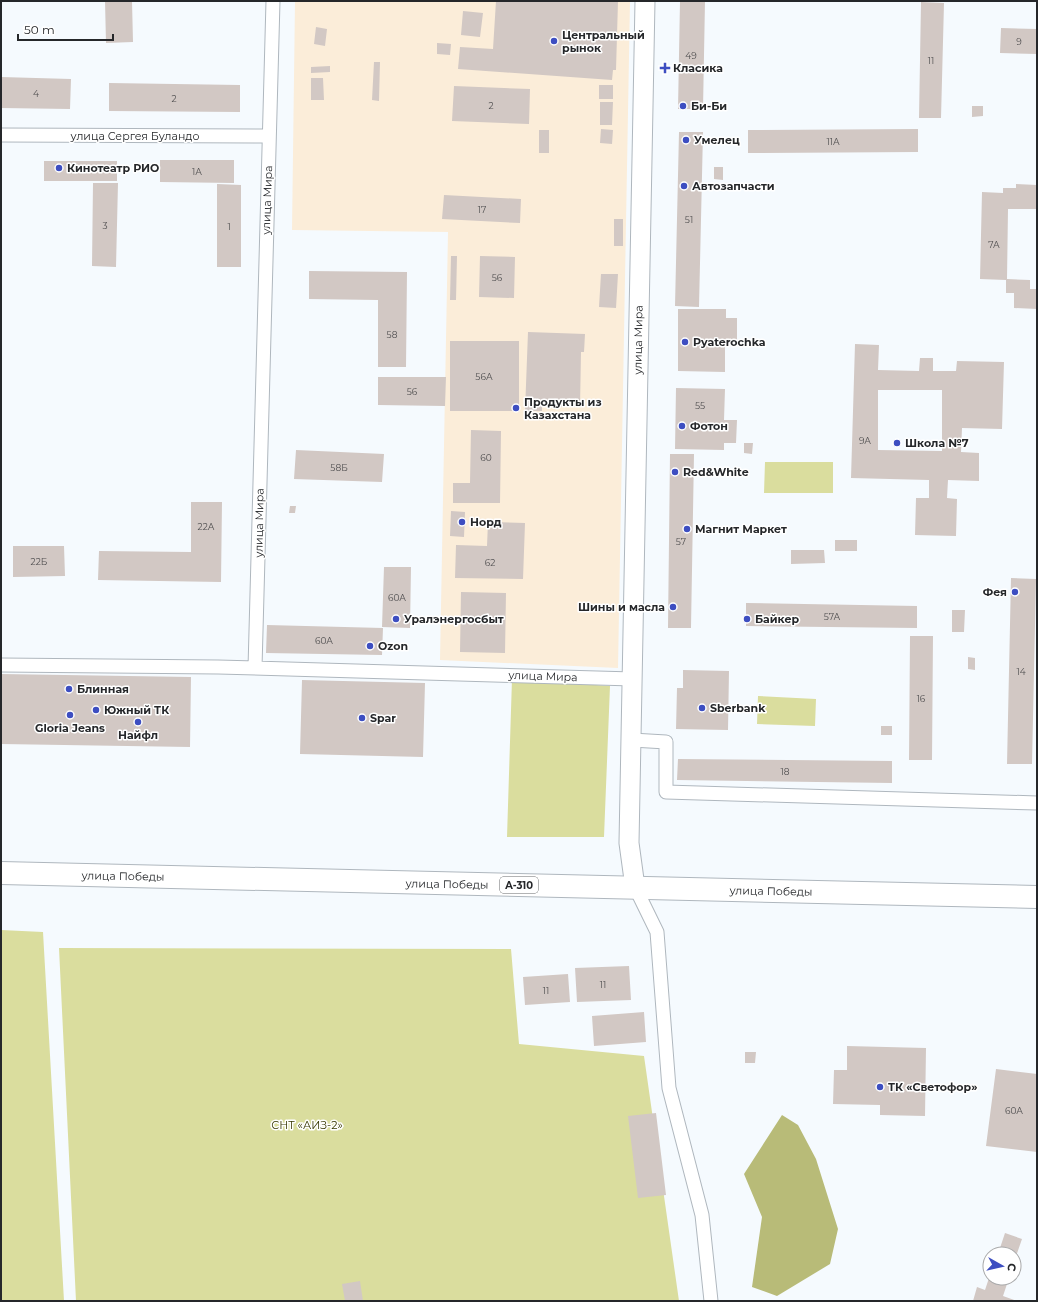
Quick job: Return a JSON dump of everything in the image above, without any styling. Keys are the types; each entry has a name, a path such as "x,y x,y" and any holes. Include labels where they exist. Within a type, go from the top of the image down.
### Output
{"highway":[{"name":"улица Победы","path":"1,873 1037,897"}],"street":[{"name":"улица Мира","path":"273,1 255,668 633,679"},
{"name":"улица Мира","path":"635,887 629,843 632,740 637,377 646,1"},
{"name":"улица Сергея Буландо","path":"1,135 269,136"},
{"path":"1,665 255,668"},
{"path":"632,740 666,742 666,792 1037,803"},
{"path":"635,887 657,932 659,979 669,1088 702,1215 711,1301"}],"shaded area":[{"path":"295,1 630,1 618,668 440,660 448,232 292,230"}],"green space":[{"path":"765,462 833,462 833,493 764,493"},
{"path":"512,679 610,686 604,837 507,837"},
{"path":"758,696 816,699 815,726 757,724"},
{"path":"1,930 43,932 64,1301 1,1301"},
{"name":"СНТ «АИЗ-2»","path":"59,948 511,949 519,1044 644,1056 679,1301 76,1301"},
{"path":"782,1115 798,1125 816,1159 838,1229 830,1264 777,1296 752,1287 762,1217 744,1174"}],"building":[{"path":"105,1 132,1 133,42 106,43"},
{"name":"Центральный рынок","path":"496,1 618,1 616,70 613,70 612,80 458,69 460,47 493,49"},
{"path":"680,1 705,1 703,109 678,109"},
{"path":"921,2 944,3 941,118 919,118"},
{"path":"463,11 483,13 480,37 461,35"},
{"path":"316,27 327,29 325,46 314,44"},
{"path":"1001,28 1037,29 1037,54 1000,53"},
{"path":"437,43 451,44 450,55 437,54"},
{"path":"374,62 380,62 379,101 372,100"},
{"path":"330,66 330,72 311,73 311,67"},
{"path":"1,77 71,79 70,109 1,108"},
{"path":"311,78 323,78 324,100 311,100"},
{"path":"109,83 240,85 240,112 109,111"},
{"path":"599,85 613,85 613,99 599,99"},
{"path":"454,86 530,89 529,124 452,121"},
{"path":"600,102 613,102 612,125 600,125"},
{"path":"972,106 983,106 983,116 972,117"},
{"path":"601,129 613,130 612,144 600,143"},
{"path":"918,129 918,152 748,153 748,130"},
{"path":"539,130 549,130 549,153 539,153"},
{"path":"679,132 703,132 699,307 675,306"},
{"path":"160,160 234,160 234,183 160,182"},
{"path":"44,161 117,161 117,181 44,181"},
{"path":"714,167 723,167 723,180 714,179"},
{"path":"93,183 118,183 116,267 92,266"},
{"path":"217,184 241,185 241,267 217,267"},
{"path":"1016,184 1037,185 1037,209 1008,209 1007,279 1030,280 1030,289 1037,289 1037,309 1014,308 1014,293 1006,293 1006,280 980,279 982,192 1003,193 1003,188 1016,188"},
{"path":"444,195 521,199 520,223 442,219"},
{"path":"614,219 623,219 623,246 614,246"},
{"path":"451,256 457,256 456,300 450,300"},
{"path":"480,256 515,257 514,298 479,297"},
{"path":"309,271 407,272 406,367 378,367 378,300 309,299"},
{"path":"601,274 618,274 616,308 599,307"},
{"path":"678,309 726,309 726,318 737,318 737,342 725,342 725,372 678,371"},
{"path":"528,332 585,334 584,352 581,352 580,407 542,406 542,411 525,411"},
{"path":"450,341 519,341 519,411 450,411"},
{"path":"855,344 879,345 878,370 919,371 920,358 933,358 933,371 956,371 957,361 1004,362 1002,429 962,428 961,452 979,453 979,481 948,480 947,498 957,499 956,536 915,535 916,498 929,498 929,480 851,478","holes":["878,390 942,390 942,451 878,450"]},
{"path":"378,377 446,377 445,406 378,405"},
{"path":"676,388 725,389 724,420 737,420 736,443 724,443 724,450 675,449"},
{"path":"471,430 501,431 500,503 453,503 453,483 470,483"},
{"path":"744,443 753,443 752,454 744,453"},
{"path":"296,450 384,454 382,482 294,479"},
{"path":"670,454 694,454 691,628 668,628"},
{"path":"191,502 222,502 221,582 98,580 99,551 191,552"},
{"path":"290,506 296,506 295,513 289,513"},
{"path":"451,511 465,512 464,537 450,536"},
{"path":"488,522 525,523 523,579 455,578 456,545 487,546"},
{"path":"835,540 857,540 857,551 835,551"},
{"path":"13,546 64,546 65,576 13,577"},
{"path":"791,550 824,550 825,563 791,564"},
{"path":"384,567 411,567 410,628 382,627"},
{"path":"1011,578 1036,579 1032,764 1007,764"},
{"path":"461,592 506,593 505,653 460,652"},
{"path":"746,603 917,606 917,628 746,626"},
{"path":"952,610 965,610 964,632 952,632"},
{"path":"267,625 383,628 382,655 266,653"},
{"path":"910,636 933,636 932,760 909,760"},
{"path":"968,657 975,658 975,670 968,669"},
{"name":"Sberbank","path":"683,670 729,671 728,730 676,729 677,688 683,688"},
{"name":"Южный ТК","path":"1,674 191,677 190,747 1,744"},
{"name":"Spar","path":"302,680 425,683 423,757 300,754"},
{"path":"881,726 892,726 892,735 881,735"},
{"path":"678,759 892,761 892,783 677,780"},
{"path":"629,966 631,1000 577,1002 575,968"},
{"path":"568,974 570,1002 525,1005 523,977"},
{"path":"644,1012 646,1042 594,1046 592,1016"},
{"name":"ТК «Светофор»","path":"847,1046 926,1048 925,1116 880,1115 880,1105 833,1104 834,1070 847,1070"},
{"path":"745,1052 756,1052 755,1063 745,1063"},
{"path":"996,1069 1037,1074 1037,1152 986,1146"},
{"path":"656,1113 666,1195 638,1198 628,1116"},
{"path":"1005,1233 1022,1239 1020,1246 1001,1246"},
{"path":"360,1281 363,1301 345,1301 342,1284"},
{"path":"986,1286 1006,1286 1003,1296 1017,1301 973,1301 977,1287 985,1290"}],"place":[{"name":"Центральный рынок","path":"554,41"},
{"name":"Класика","path":"665,68"},
{"name":"Би-Би","path":"683,106"},
{"name":"Умелец","path":"686,140"},
{"name":"Кинотеатр РИО","path":"59,168"},
{"name":"Автозапчасти","path":"684,186"},
{"name":"Pyaterochka","path":"685,342"},
{"name":"Продукты из Казахстана","path":"516,408"},
{"name":"Фотон","path":"682,426"},
{"name":"Школа №7","path":"897,443"},
{"name":"Red&White","path":"675,472"},
{"name":"Норд","path":"462,522"},
{"name":"Магнит Маркет","path":"687,529"},
{"name":"Фея","path":"1015,592"},
{"name":"Шины и масла","path":"673,607"},
{"name":"Уралэнергосбыт","path":"396,619"},
{"name":"Байкер","path":"747,619"},
{"name":"Ozon","path":"370,646"},
{"name":"Блинная","path":"69,689"},
{"name":"Sberbank","path":"702,708"},
{"name":"Южный ТК","path":"96,710"},
{"name":"Gloria Jeans","path":"70,715"},
{"name":"Spar","path":"362,718"},
{"name":"Найфл","path":"138,722"},
{"name":"ТК «Светофор»","path":"880,1087"}]}
